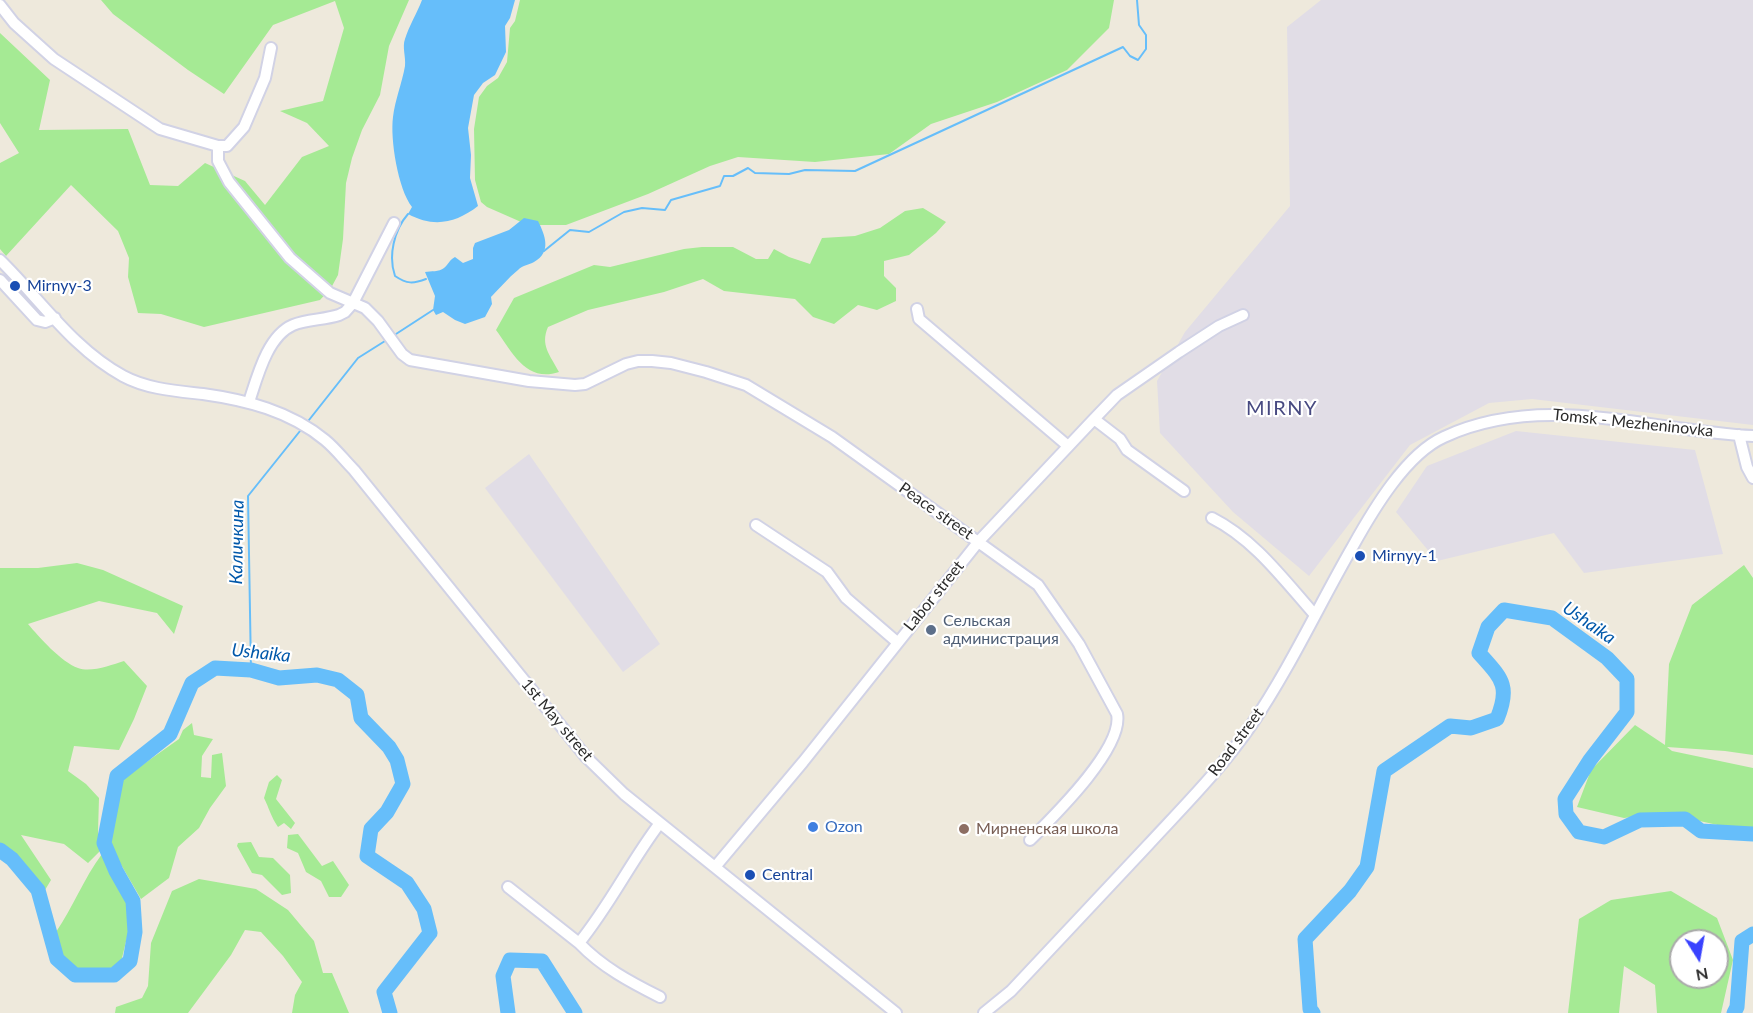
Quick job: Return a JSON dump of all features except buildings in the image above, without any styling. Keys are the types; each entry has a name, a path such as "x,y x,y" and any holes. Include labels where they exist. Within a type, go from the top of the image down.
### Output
{"street":[{"path":"0,5 14,22 54,59 160,129 218,146 227,146 244,127 265,78 271,48"},
{"name":"Peace street","path":"218,146 218,161 229,182 290,258 330,293 365,308 378,321 402,354 410,360 548,383 575,385 585,384 616,368 638,361 671,363 746,385 832,437 1038,585 1078,644 1119,720 1114,739 1068,803 1030,840"},
{"path":"0,260 96,359 134,381 173,390 249,402 268,351 285,330 297,324 339,315 353,303 393,223"},
{"path":"0,280 37,320 45,322 54,318"},
{"path":"917,309 919,319 1068,446"},
{"name":"Labor street","path":"715,867 803,762 979,541 1068,446 1117,395 1218,326 1242,315"},
{"name":"1st May street","path":"249,402 293,419 327,441 354,470 586,757 624,794 897,1013"},
{"name":"Tomsk - Mezheninovka","path":"1443,437 1497,420 1540,414 1637,421 1753,435"},
{"path":"1094,419 1120,439 1127,450 1184,490"},
{"path":"1739,435 1753,478"},
{"name":"Road street","path":"984,1013 1011,991 1199,790 1251,726 1274,691 1372,513 1412,460 1443,437"},
{"path":"1212,518 1237,533 1271,565 1315,615"},
{"path":"756,525 827,572 846,598 897,642"},
{"path":"579,943 602,914 660,823"},
{"path":"508,887 604,965 630,982 660,996"}],"shaded area":[{"path":"1321,0 1753,0 1753,425 1532,399 1489,403 1410,445 1309,576 1233,512 1160,433 1157,381 1185,332 1290,206 1287,27"},
{"path":"1516,431 1695,450 1723,554 1584,573 1554,533 1437,561 1396,512 1427,466"},
{"path":"529,454 660,644 623,672 485,488"}],"green space":[{"path":"101,0 409,0 389,46 380,95 362,130 352,158 346,183 343,239 338,275 331,288 320,300 204,327 161,314 138,313 128,277 129,258 118,231 71,185 6,256 0,249 0,163 19,153 0,123 0,33 50,80 39,130 128,129 150,185 178,186 205,163 245,181 265,205 302,157 329,146 307,123 280,111 323,101 344,28 335,1 273,25 224,94 113,14"},
{"path":"520,0 1114,0 1109,28 1067,70 997,102 931,124 889,154 815,162 738,157 710,166 648,194 566,225 528,225 487,207 481,202 475,180 474,129 479,97 487,86 498,78 507,62 510,28 515,21"},
{"path":"923,208 946,222 909,255 884,261 884,276 896,288 896,301 877,310 858,305 834,324 813,317 795,299 724,291 703,279 664,292 588,310 548,327 546,345 559,372 537,373 529,369 514,356 496,330 514,298 594,265 610,267 684,249 702,247 733,247 756,259 768,259 774,249 810,264 822,238 855,236 880,228 905,211"},
{"path":"77,563 103,570 183,606 174,634 157,613 99,601 28,624 51,649 71,665 89,670 124,661 147,686 119,750 74,746 68,771 86,784 99,798 98,832 101,850 88,863 64,844 21,835 51,880 45,890 20,861 0,843 0,568 38,568"},
{"path":"1744,565 1753,578 1753,755 1667,747 1672,751 1753,768 1753,828 1722,826 1664,813 1624,818 1577,807 1591,770 1635,725 1665,745 1669,664 1692,605"},
{"path":"192,723 194,735 213,739 202,756 201,777 211,778 212,755 222,753 226,786 199,828 178,847 169,878 141,899 109,844 121,780 179,739 183,730"},
{"path":"277,775 282,780 276,799 295,823 291,829 284,823 278,827 264,798 269,782"},
{"path":"298,834 322,866 333,861 349,885 341,897 329,897 321,881 306,872 298,853 287,848 288,835"},
{"path":"251,842 259,857 273,858 290,875 291,893 282,895 262,875 252,873 237,846 238,843"},
{"path":"102,854 127,899 131,921 121,962 111,973 76,972 59,956 56,932"},
{"path":"199,879 256,889 288,910 314,941 323,973 332,973 349,1013 292,1013 295,995 302,982 261,932 245,930 231,955 188,1013 115,1013 116,1007 142,998 148,986 151,943 172,891"},
{"path":"1671,891 1717,918 1721,929 1669,929 1669,989 1726,989 1721,1013 1657,1013 1655,985 1624,966 1619,1013 1568,1013 1579,919 1611,900"},
{"path":"1729,950 1733,960 1729,978"}],"water":[{"path":"422,0 515,0 505,26 506,52 495,75 483,83 474,95 468,128 471,155 470,178 478,206 470,212 445,222 427,221 408,214 412,207 399,176 394,150 392,126 405,66 404,42"},
{"path":"524,218 538,221 543,232 545,248 540,258 520,268 491,297 492,304 485,317 465,324 443,312 436,315 433,310 435,296 425,272 437,271 446,267 455,257 463,263 473,259 475,243 509,230"}],"waterway":[{"path":"544,251 570,230 589,232 624,212 642,208 665,210 671,200 720,186 724,176 733,176 748,168 755,173 789,174 805,170 855,171 1123,47 1130,56 1138,60 1146,49 1146,35 1139,25 1137,0"},
{"name":"Каличкина","path":"408,214 396,235 392,252 395,276 410,282 426,279"},
{"name":"Каличкина","path":"396,334 433,310"},
{"name":"Каличкина","path":"309,420 358,358 385,341"},
{"name":"Каличкина","path":"251,670 248,496 300,431"},
{"name":"Ushaika","path":"1313,1013 1310,1009 1305,939 1350,891 1367,867 1384,771 1450,726 1471,728 1497,719 1503,698 1502,683 1479,653 1488,627 1504,610 1552,618 1607,658 1627,679 1627,712 1590,760 1565,799 1566,814 1579,832 1604,837 1640,820 1685,819 1701,831 1753,834"},
{"name":"Ushaika","path":"0,850 12,859 38,890 57,959 75,975 114,975 130,961 135,932 133,901 104,843 117,776 170,734 192,683 215,668 251,670 279,678 317,675 338,680 357,695 361,718 389,747 397,760 403,784 387,812 371,829 367,856 407,883 424,909 430,933 384,992 390,1013"},
{"name":"Ushaika","path":"1734,1013 1737,1007 1742,941 1753,934"},
{"name":"Ushaika","path":"508,1013 503,976 510,960 542,961 575,1013"}],"place":[{"name":"Mirnyy-3","path":"15,286"},
{"name":"Mirnyy-1","path":"1360,556"},
{"name":"Сельская администрация","path":"931,630"},
{"name":"Ozon","path":"813,827"},
{"name":"Мирненская школа","path":"964,829"},
{"name":"Central","path":"750,875"}],"district":[{"name":"MIRNY","path":"1282,409"}]}
